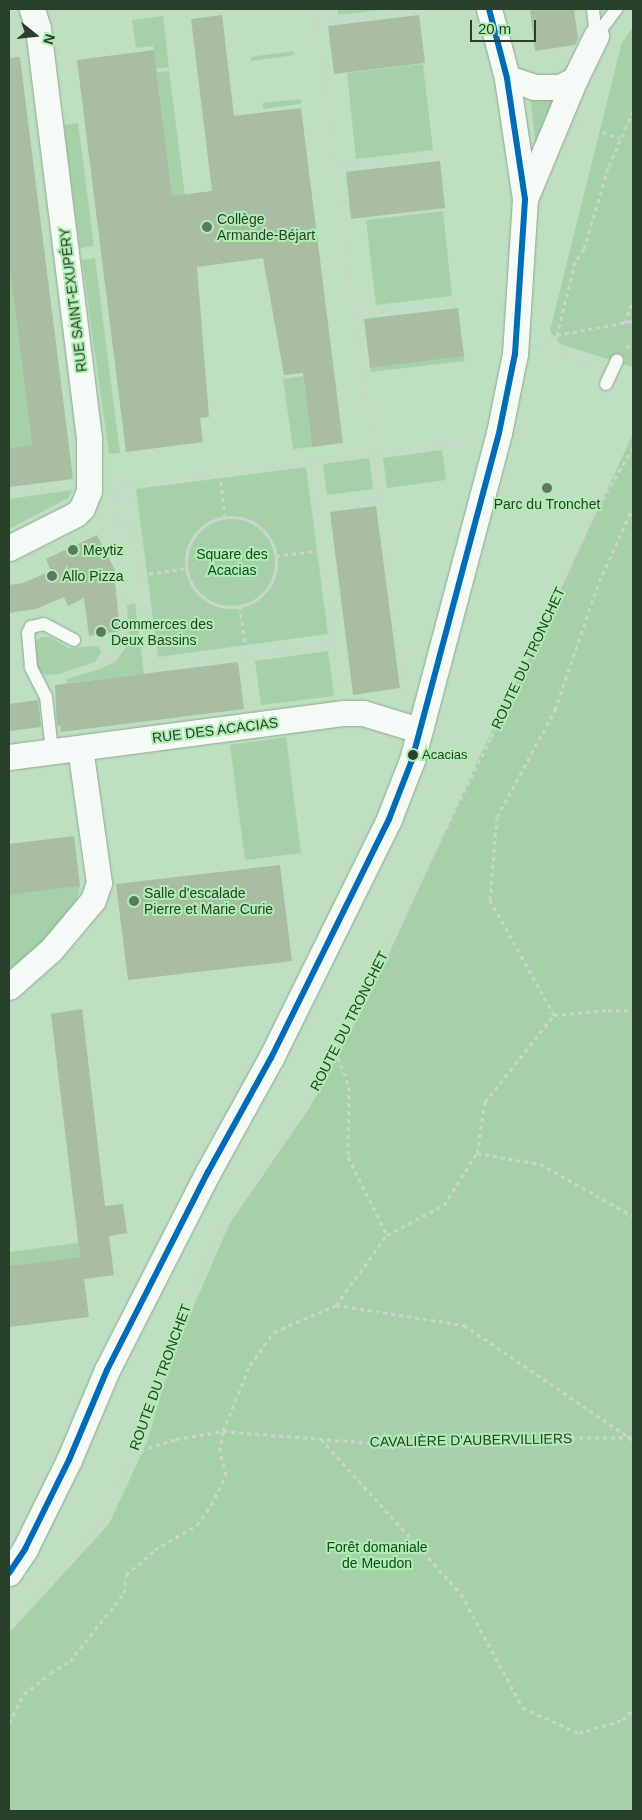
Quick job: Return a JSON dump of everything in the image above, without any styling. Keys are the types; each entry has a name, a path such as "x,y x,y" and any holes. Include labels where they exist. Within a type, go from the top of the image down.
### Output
{"street":[{"name":"RUE SAINT-EXUPÉRY","path":"9,548 76,514 99,495 89,438 38,28 32,9"},
{"path":"9,1573 25,1548 69,1460 107,1370 208,1172 271,1058 389,819 406,775 498,433 515,354 525,199 508,78 489,9"},
{"path":"525,199 575,79 596,36"},
{"path":"508,78 534,87 560,88 575,79"},
{"name":"RUE DES ACACIAS","path":"9,758 354,712 419,730"},
{"path":"9,987 51,950 93,900 99,883 80,748"}],"lane":[{"path":"593,9 596,36"},
{"path":"596,36 616,9"},
{"path":"606,384 617,360"},
{"path":"52,752 46,697 31,667 27,641 31,627 44,624 80,640"}],"path":[{"path":"315,9 404,688"},
{"path":"317,23 423,9"},
{"path":"633,111 608,168 584,249 575,262 556,337 633,321"},
{"path":"600,131 620,138"},
{"path":"336,167 442,155"},
{"path":"625,323 633,300"},
{"path":"355,314 460,301"},
{"path":"534,347 604,370"},
{"path":"114,489 118,528 124,527 118,487 475,439 477,428 498,433"},
{"name":"ROUTE DU TRONCHET","path":"9,1625 101,1524 132,1453 172,1338 214,1240 318,1086 491,737 594,513 633,448"},
{"path":"312,462 342,697"},
{"path":"220,474 225,517"},
{"path":"120,478 129,486 152,667 335,642"},
{"path":"9,494 72,486 99,495 124,580 126,635 124,644 114,658 48,681 46,697"},
{"path":"318,505 379,498"},
{"path":"554,1015 490,900 497,817 555,710 599,582 633,507"},
{"path":"225,517 239,518 252,522 264,531 272,542 276,556 275,572 269,586 259,598 240,606 230,607 214,604 201,596 191,583 186,568 187,554 191,541 206,526 225,517"},
{"path":"113,538 136,535"},
{"path":"276,556 323,550"},
{"path":"140,575 186,568"},
{"path":"240,606 255,725"},
{"path":"80,640 103,638 105,662"},
{"path":"9,1723 24,1694 50,1672 70,1661 124,1593 126,1575 154,1550 197,1525 211,1504 226,1475 220,1451 223,1431 250,1366 274,1332 336,1304 387,1236 444,1205 476,1153 485,1102 554,1015 608,1010 633,1010"},
{"path":"335,1050 349,1087 348,1157 387,1236"},
{"path":"476,1153 540,1164 633,1216"},
{"path":"336,1304 464,1325 632,1438"},
{"name":"CAVALIÈRE D'AUBERVILLIERS","path":"132,1453 176,1439 223,1431 386,1444 427,1440 632,1438"},
{"path":"322,1439 461,1594 523,1708 579,1733 623,1720 633,1709"}],"green space":[{"path":"338,9 387,9 338,15"},
{"path":"163,16 169,67 156,69 153,46 136,48 132,20"},
{"path":"633,26 633,367 560,344 550,331 621,45"},
{"path":"294,51 294,55 251,61 251,57"},
{"path":"423,64 433,150 356,159 347,73"},
{"path":"169,71 185,195 172,196 157,72"},
{"path":"530,93 558,100 536,148"},
{"path":"301,99 301,104 263,109 263,103"},
{"path":"78,123 94,246 80,248 64,125"},
{"path":"443,211 452,296 376,305 366,220"},
{"path":"95,258 120,453 109,454 82,260"},
{"path":"9,261 32,445 9,448"},
{"path":"464,356 465,361 371,372 370,368"},
{"path":"303,376 312,447 293,449 283,379"},
{"name":"Forêt domaniale de Meudon","path":"633,434 633,1811 9,1811 9,1633 109,1524 147,1442 174,1351 230,1223 310,1107 367,1001 486,743 530,655"},
{"path":"442,450 446,480 387,488 383,458"},
{"path":"369,458 373,489 327,495 323,464"},
{"name":"Square des Acacias","path":"306,467 328,634 158,657 136,489"},
{"path":"72,490 68,498 9,529 9,499"},
{"path":"135,603 144,674 67,683 66,679 97,670 115,662 126,647 129,633 127,605"},
{"path":"41,637 50,637 68,648 99,646 101,653 95,662 59,674 45,675 37,670 35,642"},
{"path":"328,651 334,696 261,705 255,661"},
{"path":"286,737 301,853 245,860 230,745"},
{"path":"80,886 76,903 56,931 9,973 9,895"},
{"path":"78,1243 80,1257 10,1266 9,1252"}],"building":[{"path":"530,9 574,9 578,39 575,45 535,51"},
{"path":"222,15 234,116 301,108 343,443 312,447 303,373 284,375 263,258 197,267 209,417 200,418 203,442 126,452 77,60 154,50 172,196 212,191 191,19"},
{"path":"419,15 425,63 334,74 328,26"},
{"path":"20,57 73,479 9,487 9,448 32,445 9,261 9,58"},
{"path":"440,161 445,208 351,219 346,172"},
{"path":"458,308 464,356 370,368 364,319"},
{"path":"376,506 400,688 353,695 330,512"},
{"name":"Commerces des Deux Bassins","path":"97,535 120,580 115,582 120,631 89,636 84,598 68,606 64,597 36,609 9,613 9,585 23,583 51,571 46,559"},
{"path":"238,662 244,709 61,732 60,725 57,726 55,685"},
{"path":"38,700 41,727 9,731 9,704"},
{"path":"74,836 80,886 9,895 9,844"},
{"path":"280,865 292,961 128,980 116,884"},
{"path":"82,1009 105,1206 123,1204 127,1233 109,1236 114,1275 84,1279 89,1317 9,1327 9,1266 80,1257 51,1014"}],"transit line":[{"path":"9,1573 25,1549 69,1460 107,1370 208,1172 271,1058 389,819 412,760 499,433 515,354 525,199 507,78 489,9"}],"place":[{"name":"Collège Armande-Béjart","path":"207,227"},
{"name":"Parc du Tronchet","path":"547,488"},
{"name":"Meytiz","path":"73,550"},
{"name":"Allo Pizza","path":"52,576"},
{"name":"Commerces des Deux Bassins","path":"101,632"},
{"name":"Acacias","path":"413,755"},
{"name":"Salle d'escalade Pierre et Marie Curie","path":"134,901"}]}
